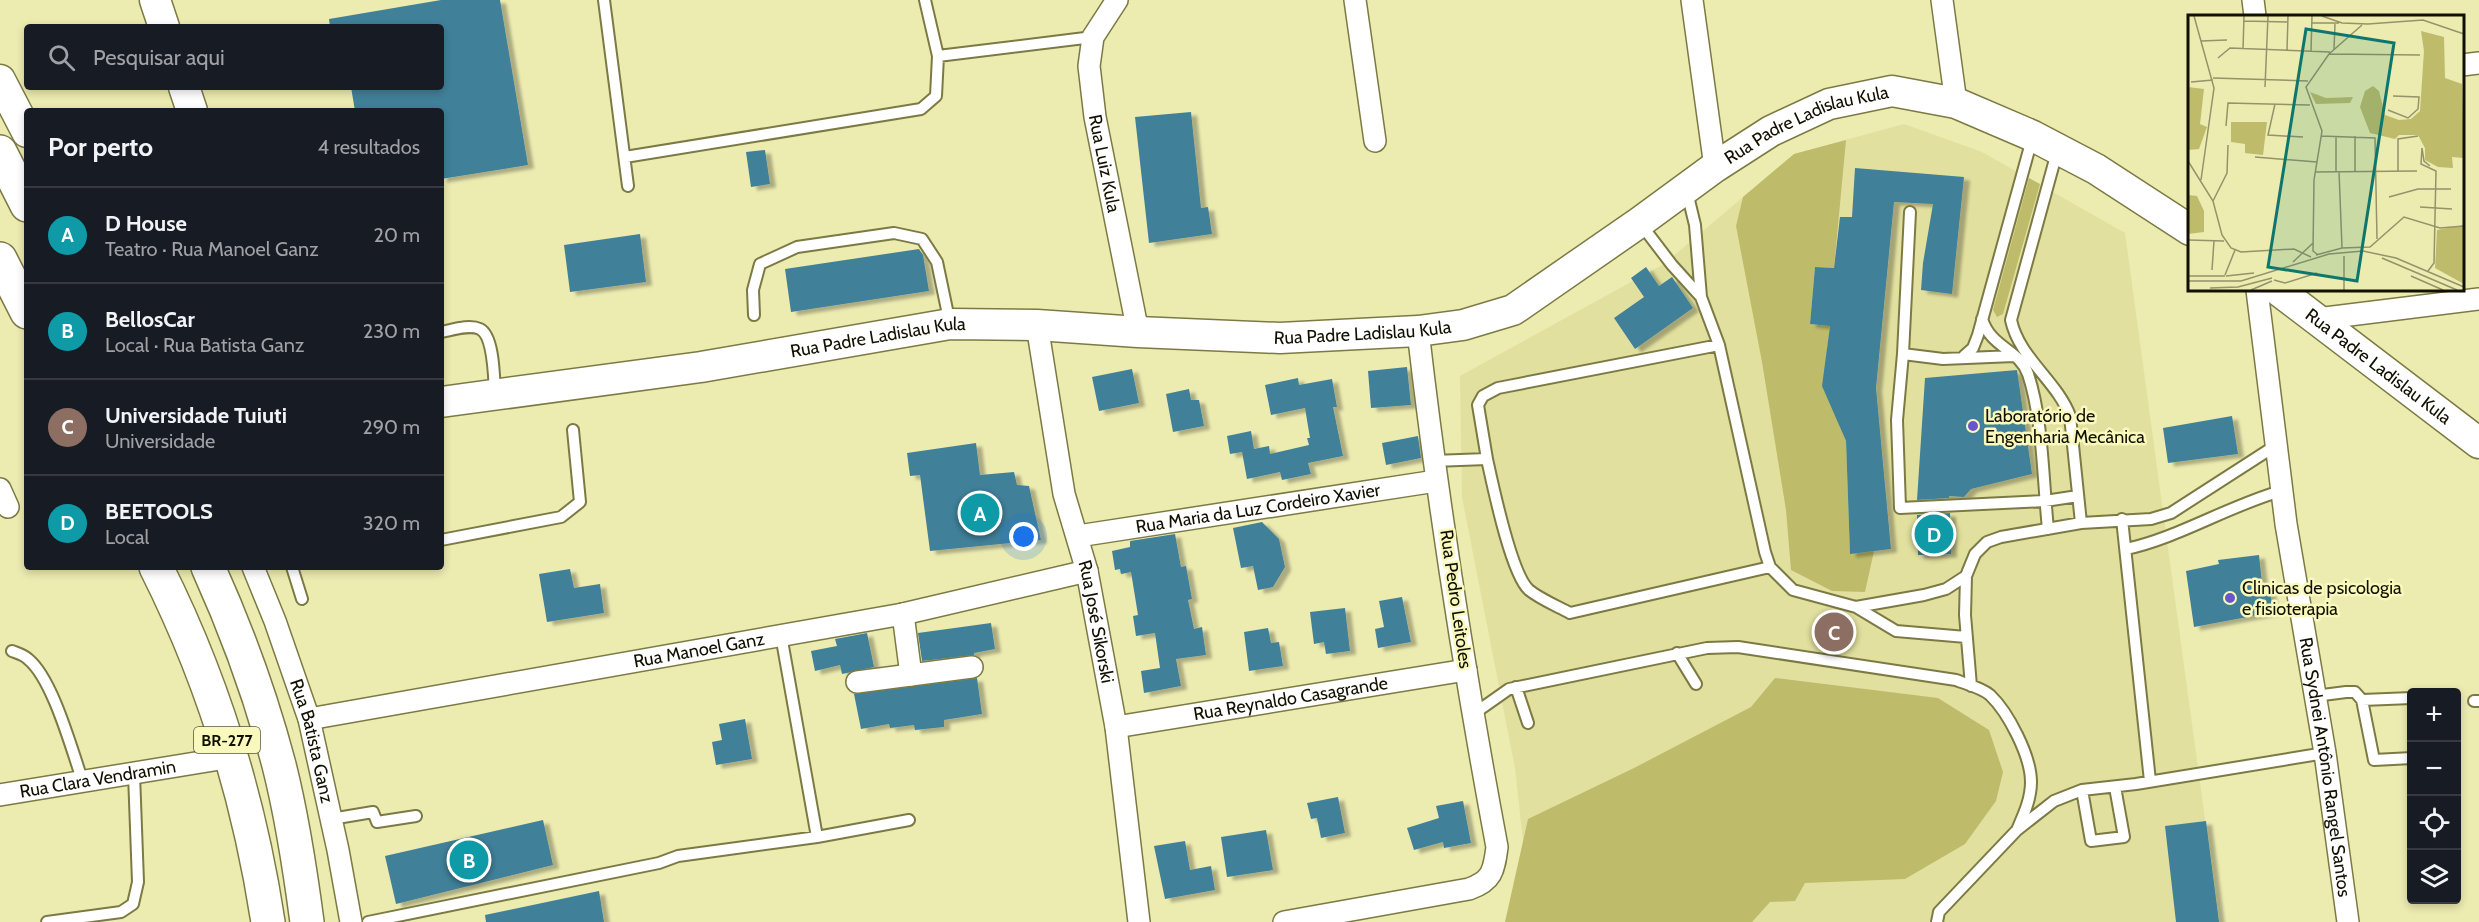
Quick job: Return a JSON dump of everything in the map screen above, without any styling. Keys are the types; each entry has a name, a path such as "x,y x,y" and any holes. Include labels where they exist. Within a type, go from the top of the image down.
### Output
{"highway":[{"path":"0,152 24,199"},
{"path":"0,259 24,306"},
{"name":"BR-277","path":"157,570 199,659 232,757 248,813 268,922"},
{"name":"BR-277","path":"209,570 240,644 279,766 294,837 307,922"},
{"path":"234,570 240,644"}],"street":[{"path":"155,0 163,24"},
{"name":"Rua Luiz Kula","path":"1117,0 1093,37 1089,66 1095,117 1138,332"},
{"path":"1355,0 1375,141"},
{"path":"1692,0 1715,167"},
{"path":"1942,0 1956,103"},
{"path":"2253,0 2255,15"},
{"path":"2464,65 2479,63"},
{"path":"0,80 24,126"},
{"path":"185,90 191,108"},
{"name":"Rua Padre Ladislau Kula","path":"444,402 701,368 951,324 1037,325 1280,338 1418,331 1463,325 1513,310 1715,167 1771,131 1829,104 1892,90 1956,103 2045,142 2096,169 2188,229"},
{"name":"Rua Sydnei Antônio Rangel Santos","path":"2257,291 2281,491 2325,753 2348,922"},
{"name":"Rua Padre Ladislau Kula","path":"2279,291 2479,443"},
{"path":"2318,319 2479,299"},
{"name":"Rua José Sikorski","path":"1037,325 1064,494 1087,571 1116,727 1138,922"},
{"name":"Rua Pedro Leitoles","path":"1284,922 1468,889 1484,884 1494,867 1497,847 1472,715 1435,471 1418,331"},
{"name":"Rua Maria da Luz Cordeiro Xavier","path":"1078,536 1435,471"},
{"name":"Rua Batista Ganz","path":"254,570 275,621 309,719 351,922"},
{"name":"Rua Manoel Ganz","path":"309,719 903,614 1087,571"},
{"path":"903,614 911,675"},
{"path":"857,682 972,667"},
{"name":"Rua Reynaldo Casagrande","path":"1116,727 1466,670"},
{"name":"Rua Clara Vendramin","path":"0,795 232,757"}],"lane":[{"path":"604,0 628,186"},
{"path":"625,157 921,109 936,96 938,56 925,0"},
{"path":"938,56 1093,37"},
{"path":"1964,356 1973,348 2045,142"},
{"path":"2045,142 2011,320 2018,341 2064,402 2070,416 2081,523"},
{"path":"1687,188 1696,235 1701,297 1719,345 1770,567 1793,590 1856,608 1896,631 1966,637"},
{"path":"1910,212 1903,354 1897,420 1900,508 2045,501 2078,496"},
{"path":"1640,222 1672,265 1701,297"},
{"path":"754,315 753,290 760,264 797,247 894,233 922,239 937,262 951,324"},
{"path":"1982,319 1991,338 2014,356 2028,373 2037,416 2048,529"},
{"path":"444,332 471,327 480,329 488,337 496,394"},
{"path":"1719,345 1498,388 1483,396 1478,405 1487,459 1512,558 1520,579 1530,590 1570,613 1770,567"},
{"path":"1903,354 1943,359 1964,356 2014,356"},
{"path":"444,539 561,517 580,502 573,430"},
{"path":"1971,687 1966,637 1966,576 1975,554 1987,542 2081,523 2151,519 2171,513 2275,446"},
{"path":"1435,471 1487,459"},
{"path":"2126,549 2152,543 2184,528 2281,491"},
{"path":"2122,519 2150,782"},
{"path":"293,570 302,599"},
{"path":"1856,608 1946,589 1966,576"},
{"path":"781,635 817,837"},
{"path":"1472,715 1509,689 1516,687 1707,648 1738,647 1956,680 1989,694 2016,731 2031,780 2028,803 2017,830"},
{"path":"12,651 28,658 41,673 61,719 83,782"},
{"path":"1677,653 1696,684"},
{"path":"1516,687 1528,723"},
{"path":"2315,696 2355,692 2362,700 2374,760 2407,758"},
{"path":"2362,700 2407,698"},
{"path":"1937,922 1939,912 2017,830 2054,801 2082,790 2150,782 2325,753"},
{"path":"47,922 121,912 133,904 138,882 134,774"},
{"path":"2082,790 2091,841 2124,837 2115,787"},
{"path":"331,819 373,812 377,822 416,816"},
{"path":"368,922 659,862 678,856 817,837 909,820"}],"shaded area":[{"path":"1904,124 1982,152 2125,233 2219,922 1532,922 1515,768 1462,497 1460,376 1664,264 1794,154"},
{"path":"1846,140 1834,268 1815,267 1810,324 1830,326 1823,386 1846,441 1850,553 1874,551 1865,592 1832,591 1791,570 1786,510 1762,362 1736,226 1743,197 1794,154"},
{"path":"2029,178 2040,184 2003,314 1997,317 1993,310"},
{"path":"1775,678 1938,698 1989,730 2003,772 1996,801 1965,844 1905,879 1805,883 1795,901 1770,902 1752,922 1505,922 1528,819 1634,768 1751,707"}],"building":[{"path":"441,0 500,0 528,165 444,179 444,108 354,108 352,90 444,90 444,24 330,24 329,19"},
{"path":"1191,112 1201,208 1208,207 1212,234 1149,243 1135,117"},
{"path":"765,150 770,184 751,187 746,152"},
{"path":"1855,168 1964,177 1952,294 1921,290 1933,204 1894,202 1876,388 1891,549 1850,554 1846,441 1822,386 1830,326 1810,324 1815,267 1834,268 1840,217 1852,217"},
{"path":"640,234 646,282 570,292 564,245"},
{"path":"919,249 923,255 929,291 791,312 785,269"},
{"path":"1646,267 1659,286 1672,277 1693,308 1635,349 1614,318 1644,297 1631,278"},
{"path":"1407,367 1411,405 1371,408 1368,371"},
{"path":"1132,369 1139,403 1099,411 1092,377"},
{"name":"Laboratório de Engenharia Mecânica","path":"2017,370 2032,474 1971,489 1964,497 1949,496 1949,498 1917,500 1925,378"},
{"path":"1298,378 1299,385 1332,379 1337,407 1333,407 1343,456 1308,463 1311,474 1282,480 1280,472 1247,479 1242,452 1230,454 1227,436 1251,431 1254,449 1269,446 1270,454 1309,445 1305,408 1271,415 1265,385"},
{"path":"1189,389 1191,400 1199,400 1204,426 1173,432 1166,394"},
{"path":"2232,416 2238,454 2168,463 2163,428"},
{"path":"1418,436 1421,458 1386,465 1382,443"},
{"path":"976,443 980,475 1014,472 1017,485 1029,486 1041,540 930,551 920,475 910,476 907,453"},
{"path":"1950,513 1951,554 1918,555 1917,515"},
{"path":"1262,522 1279,539 1285,567 1273,587 1258,590 1253,566 1241,568 1233,528"},
{"path":"1175,534 1181,567 1186,566 1192,599 1188,600 1194,629 1202,627 1206,655 1176,659 1181,686 1144,693 1141,671 1160,668 1155,633 1136,636 1133,616 1138,615 1131,572 1121,574 1120,569 1115,570 1112,551 1130,547 1130,541"},
{"name":"Clinicas de psicologia e fisioterapia","path":"2259,555 2262,583 2268,583 2274,612 2194,627 2186,571 2219,564 2218,560"},
{"path":"570,569 574,588 600,584 604,613 547,622 539,574"},
{"path":"1402,597 1411,642 1378,648 1375,629 1384,627 1379,601"},
{"path":"1345,608 1350,651 1326,654 1324,642 1314,644 1310,612"},
{"path":"991,623 995,649 974,653 974,655 922,661 918,633"},
{"path":"1268,628 1271,643 1279,642 1283,666 1249,671 1244,632"},
{"path":"867,633 874,667 842,674 840,665 815,671 811,651 837,646 835,639"},
{"path":"977,678 982,714 944,720 944,727 915,730 914,725 890,728 889,724 861,729 854,694"},
{"path":"745,719 752,759 716,765 712,742 722,740 719,724"},
{"path":"1338,797 1345,833 1321,838 1317,818 1311,819 1307,803"},
{"path":"1463,801 1471,843 1444,848 1443,842 1414,850 1407,828 1439,818 1436,806"},
{"path":"543,820 553,865 396,904 385,856"},
{"path":"2206,821 2219,922 2176,922 2165,826"},
{"path":"1266,830 1273,870 1227,877 1221,837"},
{"path":"1185,841 1190,870 1211,866 1215,890 1165,899 1154,846"},
{"path":"599,891 604,922 486,922 485,915"}],"place":[{"name":"Laboratório de Engenharia Mecânica","path":"1973,426"},
{"name":"D House","path":"980,513"},
{"name":"BEETOOLS","path":"1934,534"},
{"name":"Clinicas de psicologia e fisioterapia","path":"2230,598"},
{"name":"Universidade Tuiuti","path":"1834,632"},
{"name":"BellosCar","path":"469,860"}]}
